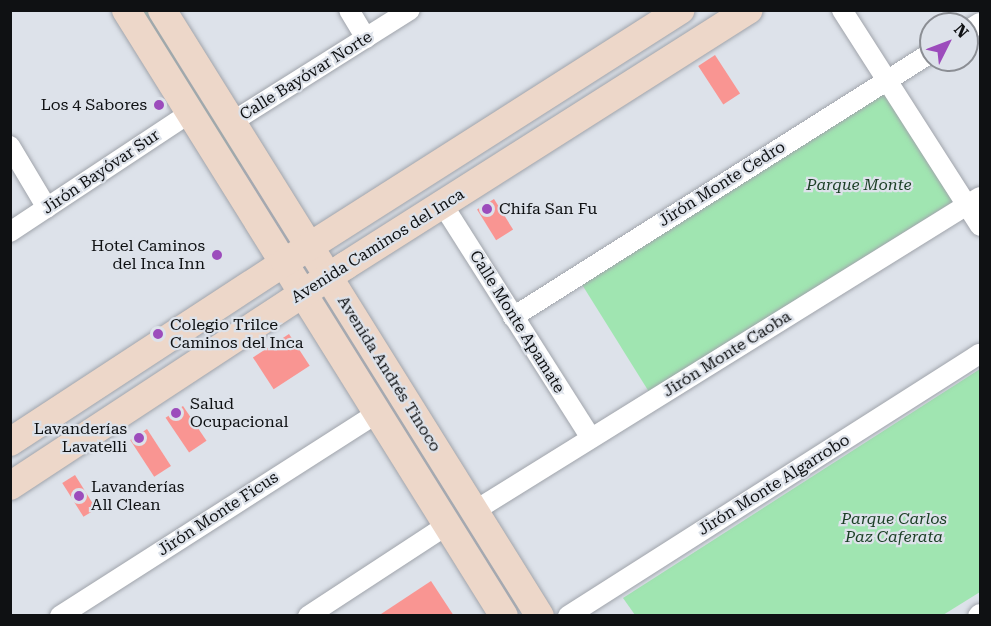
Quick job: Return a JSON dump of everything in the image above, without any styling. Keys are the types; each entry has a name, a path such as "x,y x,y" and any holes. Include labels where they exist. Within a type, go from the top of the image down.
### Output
{"main road":[{"name":"Avenida Andrés Tinoco","path":"126,10 504,615"},
{"name":"Avenida Andrés Tinoco","path":"162,10 540,615"},
{"path":"10,442 285,262 680,10"},
{"name":"Avenida Caminos del Inca","path":"10,486 328,277 748,10"}],"street":[{"path":"350,10 366,38"},
{"name":"Calle Bayóvar Norte","path":"232,122 410,10"},
{"path":"842,10 887,80 974,201 981,226"},
{"name":"Jirón Monte Cedro","path":"513,316 919,60"},
{"name":"Jirón Bayóvar Sur","path":"10,232 191,112"},
{"path":"10,146 47,207"},
{"name":"Jirón Monte Caoba","path":"472,509 484,505 974,201"},
{"name":"Calle Monte Apamate","path":"443,205 591,438"},
{"name":"Jirón Monte Algarrobo","path":"568,615 981,354"},
{"name":"Jirón Monte Ficus","path":"60,615 377,413"},
{"path":"308,615 447,525"}],"green space":[{"path":"132,11 152,11 171,41 177,62 242,165 234,171"},
{"name":"Parque Monte","path":"885,92 953,201 649,392 581,282"},
{"name":"Parque Carlos Paz Caferata","path":"980,369 980,592 943,615 635,615 623,598"}],"building":[{"path":"715,55 740,94 723,104 698,66"},
{"path":"494,199 513,230 496,240 477,210"},
{"path":"289,334 310,366 274,389 253,357"},
{"path":"183,406 206,441 189,453 166,418"},
{"path":"147,429 171,466 154,477 130,440"},
{"name":"Lavanderías All Clean","path":"75,475 96,509 83,517 62,483"},
{"path":"431,581 454,616 378,616"}],"place":[{"name":"Los 4 Sabores","path":"159,105"},
{"name":"Chifa San Fu","path":"487,209"},
{"name":"Hotel Caminos del Inca Inn","path":"217,255"},
{"name":"Colegio Trilce Caminos del Inca","path":"158,334"},
{"name":"Salud Ocupacional","path":"176,413"},
{"name":"Lavanderías Lavatelli","path":"139,438"},
{"name":"Lavanderías All Clean","path":"79,496"}]}
